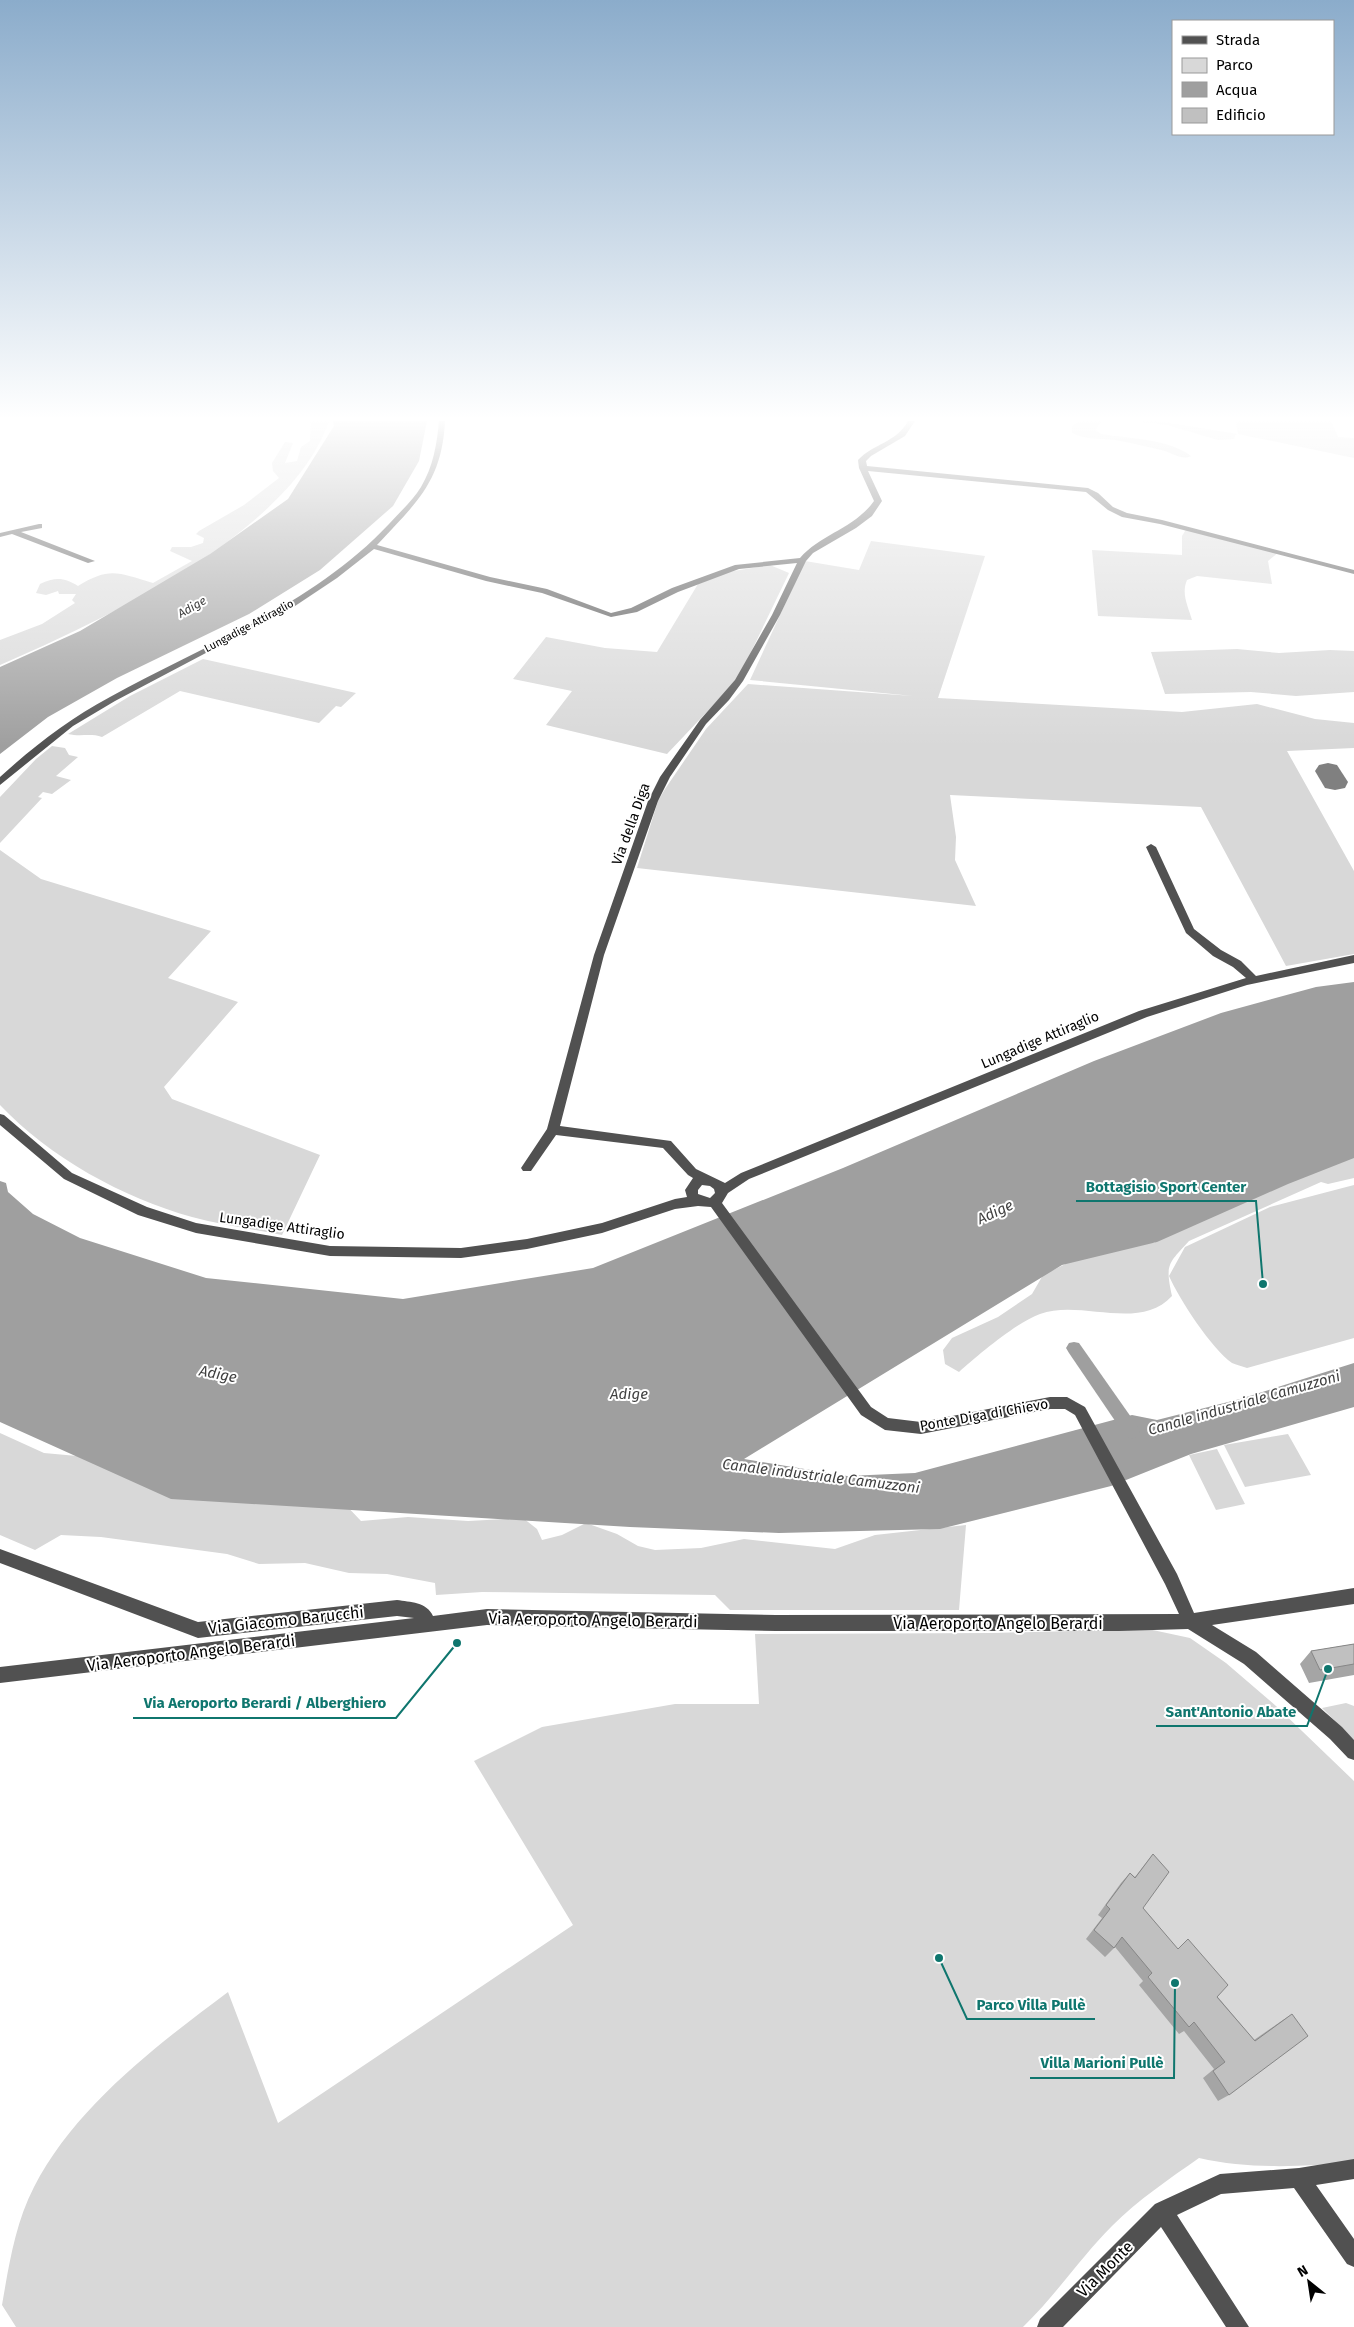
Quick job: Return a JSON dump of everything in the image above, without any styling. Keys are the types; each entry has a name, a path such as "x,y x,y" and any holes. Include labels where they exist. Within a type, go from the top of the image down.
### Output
{"street":[{"path":"0,535 23,530"},
{"name":"Lungadige Attiraglio","path":"0,782 69,725 154,676 281,610 311,592 372,546 389,530"},
{"name":"Via della Diga","path":"527,1168 553,1130 598,956 646,825 653,800 683,749 702,722 726,698 744,673 802,560 816,547 847,530"},
{"path":"1190,530 1247,546 1354,572"},
{"path":"13,532 91,561"},
{"path":"372,546 489,579 544,590 606,614 645,606 675,590 738,567 802,560"},
{"path":"1151,847 1190,931 1218,953 1237,964 1253,979"},
{"name":"Lungadige Attiraglio","path":"0,1118 14,1132 68,1176 143,1211 196,1228 330,1251 461,1253 527,1244 602,1228 675,1204 694,1193 709,1180 746,1176 1143,1014 1188,998 1253,979 1354,959"},
{"path":"553,1130 667,1144 692,1172 720,1186 719,1201"},
{"path":"692,1172 694,1193"},
{"name":"Lungadige Attiraglio","path":"694,1193 706,1203 719,1201 746,1176"},
{"name":"Ponte Diga di Chievo","path":"719,1201 853,1394 866,1411 885,1424 920,1428 1050,1403 1067,1402 1080,1411 1124,1489 1171,1579 1190,1621"},
{"name":"Via Giacomo Barucchi","path":"0,1556 198,1630 397,1608 418,1611 425,1616 426,1625"},
{"name":"Via Aeroporto Angelo Berardi","path":"0,1675 487,1617 776,1623 1119,1623 1190,1621 1354,1596"},
{"path":"1190,1621 1250,1658 1336,1733 1354,1752"},
{"name":"Via Monte","path":"1048,2327 1162,2211 1220,2184 1299,2178 1354,2169"},
{"path":"1299,2178 1354,2257"},
{"path":"1162,2211 1238,2327"}],"green space":[{"path":"242,530 189,568 139,598 90,624 0,665 0,640 42,624 75,603 72,600 76,594 59,594 58,591 46,595 36,593 40,584 59,579 78,586 98,576 115,573 153,583 192,561 170,551 172,547 191,547 203,543 204,538 196,534 199,531"},
{"path":"1186,530 1193,530 1279,552 1268,561 1272,584 1197,576 1187,580 1185,585 1186,600 1192,620 1098,616 1092,550 1182,555 1182,536"},
{"path":"871,541 985,556 938,698 1182,712 1257,704 1315,719 1354,723 1354,748 1287,751 1354,871 1354,954 1286,966 1201,807 950,795 956,837 955,860 976,906 637,868 658,801 665,789 706,729 748,684 913,696 750,680 805,561 859,570"},
{"path":"770,565 789,573 738,679 667,754 546,725 572,691 513,679 546,637 605,648 657,652 698,584 728,572"},
{"path":"1237,649 1279,653 1330,650 1354,651 1354,692 1296,696 1251,692 1165,694 1151,652"},
{"path":"203,659 356,693 341,707 336,706 319,723 180,691 102,737 68,734 130,696"},
{"path":"52,746 65,748 69,755 78,757 56,776 71,780 52,794 43,792 38,797 42,798 0,843 0,797 36,759"},
{"path":"0,850 41,879 211,931 168,978 238,1002 164,1087 172,1099 320,1155 282,1235 192,1217 140,1199 114,1187 64,1158 19,1124 0,1105"},
{"path":"1354,1155 1354,1178 1328,1184 1321,1182 1189,1241 1176,1255 1170,1265 1169,1277 1172,1296 1159,1306 1143,1312 1127,1314 1056,1310 1040,1314 1009,1331 959,1372 945,1364 943,1350 952,1338 998,1317 1032,1294 1043,1275 1098,1248 1131,1242 1154,1243 1161,1237"},
{"path":"1354,1185 1354,1338 1247,1368 1232,1363 1215,1347 1197,1323 1169,1276 1185,1247 1270,1207"},
{"path":"0,1433 44,1453 88,1457 342,1501 361,1521 408,1517 468,1521 523,1518 537,1529 542,1540 562,1535 586,1523 617,1534 638,1546 655,1550 701,1548 744,1539 835,1549 875,1535 966,1525 959,1610 730,1610 715,1595 482,1592 436,1595 435,1583 387,1574 349,1573 305,1563 259,1564 227,1554 101,1537 61,1535 35,1550 0,1535"},
{"path":"1288,1434 1311,1475 1245,1487 1224,1445"},
{"path":"1217,1449 1245,1504 1216,1510 1189,1455"},
{"path":"1148,1629 1190,1638 1226,1663 1276,1706 1354,1781 1354,2163 1257,2166 1199,2158 1122,2216 1023,2327 16,2327 2,2305 17,2230 22,2215 34,2187 51,2158 72,2130 120,2079 146,2056 228,1992 278,2123 573,1925 474,1761 542,1727 675,1704 759,1704 755,1634 993,1633"},
{"path":"1346,1703 1354,1706 1354,1740 1322,1708"}],"water":[{"name":"Adige","path":"245,530 366,530 320,570 249,614 117,678 48,717 0,754 0,667 80,631 210,554"},
{"name":"Adige","path":"1354,982 1354,1158 1288,1184 1157,1242 1062,1265 744,1459 847,1476 915,1473 1132,1415 1157,1420 1240,1399 1354,1363 1354,1407 1191,1454 1111,1486 940,1529 779,1533 630,1527 171,1499 0,1422 0,1181 6,1183 8,1192 33,1214 80,1238 206,1278 403,1299 593,1268 843,1168 1094,1061 1221,1013 1316,987"}],"building":[{"path":"1354,1644 1354,1664 1320,1670 1311,1651"},
{"path":"1153,1854 1169,1872 1143,1908 1178,1949 1188,1939 1228,1985 1217,1997 1255,2041 1292,2014 1308,2036 1229,2095 1213,2071 1225,2062 1194,2022 1189,2027 1148,1977 1152,1973 1122,1937 1114,1948 1094,1930 1110,1909 1106,1905 1130,1873 1135,1878"}],"waterway":[{"name":"Canale industriale Camuzzoni","path":"1074,1348 1132,1432"}],"taxiway":[{"path":"1328,771 1335,782"}],"place":[{"name":"Bottagisio Sport Center","path":"1263,1284"},
{"name":"Via Aeroporto Berardi / Alberghiero","path":"457,1643"},
{"name":"Sant'Antonio Abate","path":"1328,1669"},
{"name":"Parco Villa Pullè","path":"939,1958"},
{"name":"Villa Marioni Pullè","path":"1175,1983"}]}
